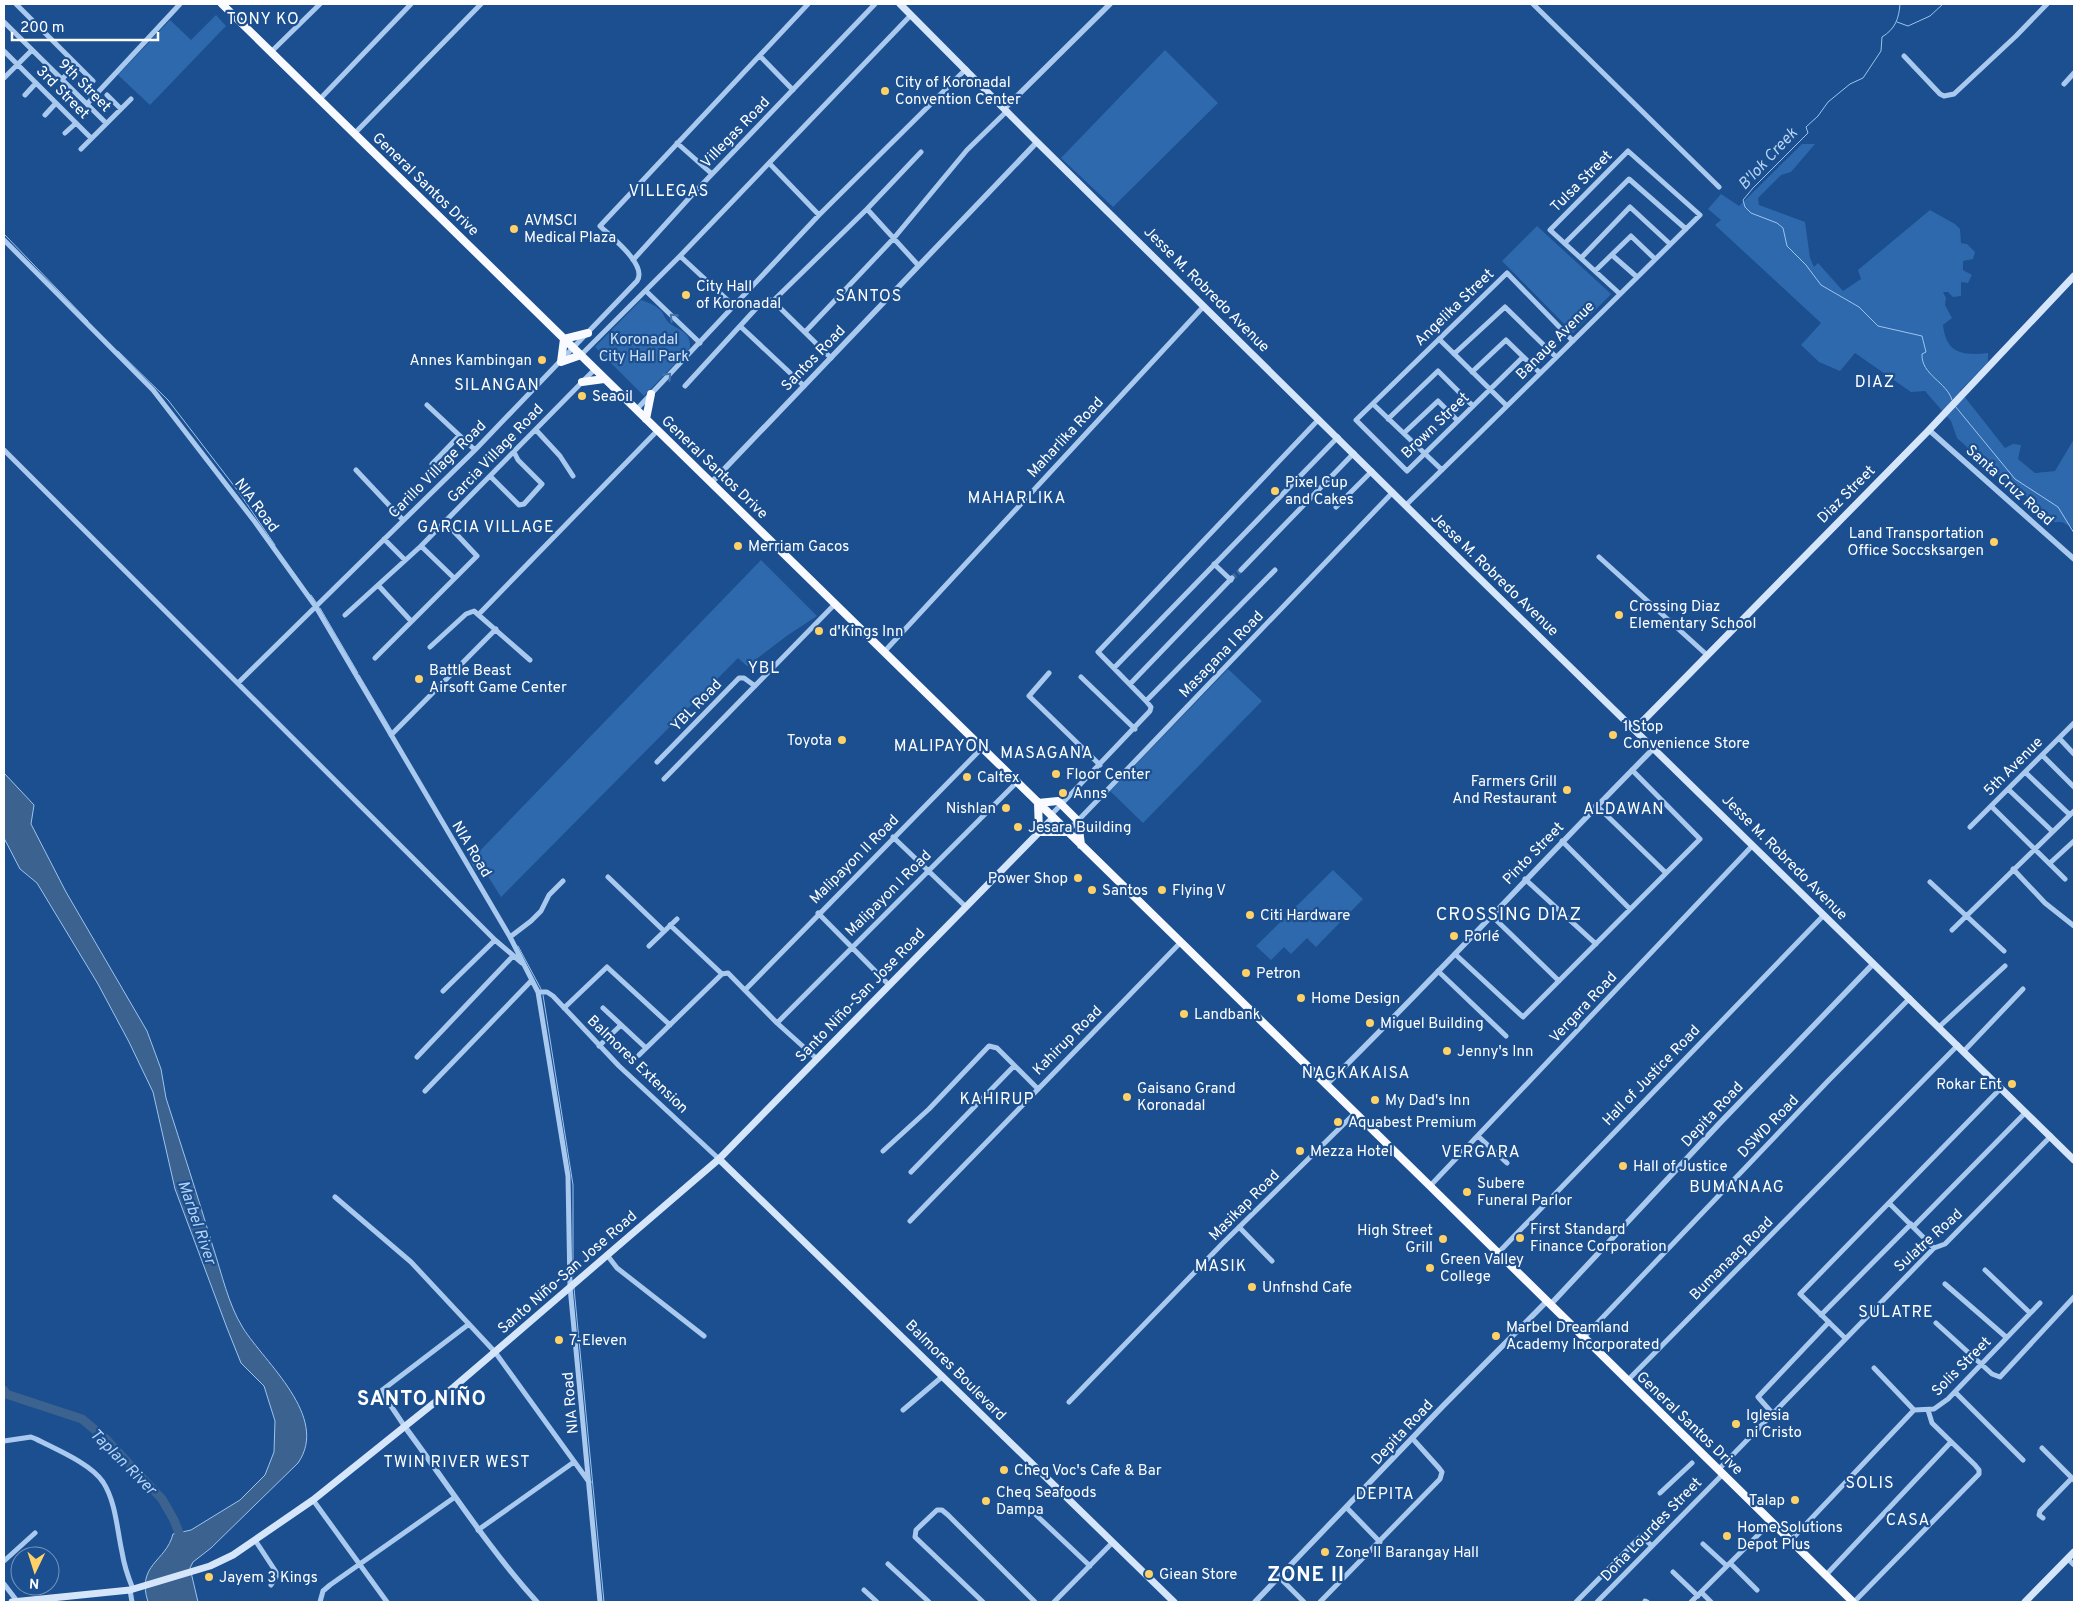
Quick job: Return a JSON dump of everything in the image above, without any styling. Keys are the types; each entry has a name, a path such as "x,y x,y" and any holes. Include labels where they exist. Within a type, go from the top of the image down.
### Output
{"highway":[{"name":"General Santos Drive","path":"222,4 1853,1602"},
{"path":"581,355 561,362 564,339 588,333"},
{"path":"582,382 604,379"},
{"path":"646,419 651,394"},
{"path":"1068,832 1039,832 1038,803 1058,801 1078,821 1081,845"}],"main road":[{"name":"Jesse M. Robredo Avenue","path":"900,4 1037,142 2074,1160"},
{"name":"Diaz Street","path":"1635,729 1929,430 2074,276"},
{"name":"Santo Niño-San Jose Road","path":"14,1602 131,1589 198,1570 225,1560 313,1500 495,1352 719,1159 1052,817"},
{"name":"Balmores Boulevard","path":"719,1159 1113,1542 1170,1601"},
{"path":"2025,1602 2074,1552"}],"street":[{"path":"16,4 93,81"},
{"path":"87,104 180,4"},
{"path":"271,52 320,4"},
{"path":"319,100 411,4"},
{"path":"354,134 481,4"},
{"path":"573,348 639,278 640,269 634,260 600,226 808,4"},
{"name":"Villegas Road","path":"634,260 712,174 875,4"},
{"path":"806,331 894,238 967,150 1110,4"},
{"path":"1533,4 1720,187"},
{"path":"1904,56 1940,94 1944,96 1954,94 2047,4"},
{"path":"581,355 680,256 911,15"},
{"name":"9th Street","path":"4,22 106,123"},
{"path":"4,78 32,50"},
{"name":"3rd Street","path":"4,51 91,138"},
{"path":"760,56 793,90"},
{"name":"3rd Street","path":"62,79 77,65"},
{"path":"636,410 819,215 966,69"},
{"path":"2064,84 2074,73"},
{"path":"25,95 36,83"},
{"path":"107,95 121,109"},
{"path":"80,149 130,99"},
{"path":"45,115 56,104"},
{"path":"65,133 76,123"},
{"name":"Santos Road","path":"711,483 1037,142"},
{"path":"677,143 712,174"},
{"name":"Tulsa Street","path":"1620,294 1550,230 1628,151 1700,215"},
{"path":"773,301 921,152"},
{"path":"770,163 819,215"},
{"path":"1565,243 1629,179 1686,229"},
{"path":"1581,258 1630,207 1670,244"},
{"path":"867,208 918,265"},
{"name":"Banaue Avenue","path":"1406,505 1700,215"},
{"path":"1595,271 1631,236 1655,259"},
{"name":"NIA Road","path":"4,240 153,390 255,522 316,607 512,936 538,992 568,1176 570,1287 600,1602"},
{"path":"1612,254 1637,277"},
{"path":"680,256 734,306"},
{"name":"Angelika Street","path":"1356,420 1507,273 1573,341"},
{"path":"646,290 700,343"},
{"path":"685,386 764,300 773,301 806,331 831,358"},
{"name":"Maharlika Road","path":"884,652 1204,306"},
{"path":"1454,354 1505,307 1556,358"},
{"path":"740,326 804,386"},
{"path":"1439,339 1507,406"},
{"path":"1472,372 1506,340 1540,373"},
{"name":"Carillo Village Road","path":"238,683 475,450 573,348"},
{"name":"Brown Street","path":"1356,420 1407,470 1523,356"},
{"name":"Garcia Village Road","path":"345,614 421,546 595,369"},
{"path":"1388,419 1438,371 1473,406"},
{"path":"1404,434 1438,401 1458,421"},
{"path":"1372,404 1442,470"},
{"path":"427,405 475,450"},
{"path":"1052,817 1150,711 1151,707 1146,701 1098,652 1319,419"},
{"path":"536,430 560,456 573,476"},
{"path":"479,614 657,430"},
{"name":"Santa Cruz Road","path":"1929,430 2074,559"},
{"path":"432,464 459,436"},
{"path":"1114,668 1338,437"},
{"path":"4,450 495,940 523,963"},
{"path":"490,476 519,504 524,504 541,487 541,482 518,460 514,452"},
{"path":"1241,570 1354,452"},
{"path":"356,470 402,520"},
{"path":"1336,507 1372,471"},
{"name":"Masagana I Road","path":"1068,832 1393,492"},
{"path":"376,658 477,556 445,522"},
{"path":"384,539 406,560"},
{"path":"421,546 454,578"},
{"path":"1599,557 1707,655"},
{"path":"1130,684 1232,579 1214,564"},
{"path":"1146,701 1275,570"},
{"path":"378,585 411,621"},
{"name":"YBL Road","path":"664,779 835,604"},
{"path":"430,647 468,613 474,611 530,660"},
{"path":"391,735 496,629"},
{"path":"1049,673 1029,696 1100,765"},
{"path":"1081,677 1135,729"},
{"name":"YBL Road","path":"657,762 739,678 744,678 754,686"},
{"name":"5th Avenue","path":"1970,827 2074,723"},
{"path":"2059,738 2074,754"},
{"name":"Pinto Street","path":"1326,1084 1455,954 1596,805 1654,747"},
{"name":"Malipayon II Road","path":"745,990 818,913 982,748"},
{"path":"2042,755 2074,787"},
{"path":"1455,954 1523,1018 1700,838 1632,770"},
{"path":"2025,772 2070,815"},
{"name":"Malipayon I Road","path":"777,1023 851,946 1017,782"},
{"path":"2008,789 2052,831"},
{"path":"1596,805 1666,873"},
{"path":"1991,806 2065,879"},
{"path":"1952,930 1965,915 2074,810"},
{"path":"893,837 965,906"},
{"path":"1562,841 1630,909"},
{"path":"2050,863 2074,841"},
{"name":"Vergara Road","path":"1430,1186 1753,845"},
{"path":"2013,869 2032,890 2074,926"},
{"path":"608,877 664,931"},
{"path":"1525,879 1596,944"},
{"path":"512,936 536,916 549,895 563,881"},
{"path":"1930,882 2004,951"},
{"path":"818,913 889,985"},
{"name":"Hall of Justice Road","path":"1498,1253 1824,915"},
{"path":"1491,916 1559,981"},
{"path":"649,946 677,919"},
{"path":"670,925 722,974 728,974 777,1023 817,1059"},
{"path":"443,991 495,940"},
{"name":"Kahirup Road","path":"910,1221 1037,1088 1180,943"},
{"path":"417,1057 513,956"},
{"name":"Depita Road","path":"1255,1602 1412,1438 1549,1303 1873,964"},
{"path":"1939,1027 2005,966"},
{"path":"564,1008 607,967 670,1025"},
{"path":"1438,971 1506,1036"},
{"path":"639,1055 722,974"},
{"path":"425,1091 532,980"},
{"path":"1964,1051 2023,989"},
{"name":"Balmores Extension","path":"538,992 550,994 599,1046 719,1159"},
{"name":"DSWD Road","path":"1583,1338 1822,1087 1910,998"},
{"path":"603,1008 646,1048"},
{"path":"599,1046 621,1025"},
{"name":"Bumanaag Road","path":"1627,1381 1958,1045"},
{"path":"883,1150 929,1109 986,1048 991,1046 997,1048 1037,1088"},
{"path":"911,1172 1014,1066"},
{"path":"1845,1338 1800,1294 2002,1088"},
{"path":"1821,1315 2026,1112"},
{"name":"Masikap Road","path":"1069,1402 1239,1227 1355,1113"},
{"path":"1478,1136 1507,1163"},
{"name":"Sulatre Road","path":"1720,1472 1772,1414 1845,1338 1934,1248 1945,1244 2051,1136"},
{"path":"335,1197 411,1262 495,1352 589,1483"},
{"path":"1889,1203 1934,1248"},
{"path":"1239,1227 1272,1261"},
{"path":"607,1255 617,1268 704,1336"},
{"path":"1985,1270 2030,1313"},
{"path":"1945,1284 2006,1338"},
{"path":"1936,1323 1994,1376 2002,1375 2074,1297"},
{"name":"Solis Street","path":"1914,1410 1928,1410 1938,1407 1955,1392 2040,1303"},
{"path":"1772,1414 1758,1397 1829,1322"},
{"path":"469,1324 381,1390 478,1530 537,1602"},
{"path":"1790,1541 1914,1410 1874,1368"},
{"path":"902,1410 943,1376"},
{"path":"1955,1392 2023,1460"},
{"path":"1853,1602 1978,1475 1979,1470 1931,1422 1928,1410"},
{"path":"4,1441 31,1437 36,1439 76,1460 103,1482 113,1508 131,1589 132,1602"},
{"path":"1320,1602 1442,1476 1439,1468 1412,1438"},
{"path":"1825,1576 1951,1442"},
{"path":"2042,1448 2073,1479 2040,1511 2039,1516 2043,1518"},
{"path":"478,1530 574,1462"},
{"path":"1660,1493 1692,1463"},
{"name":"Doña Lourdes Street","path":"1597,1602 1720,1472"},
{"path":"320,1602 323,1591 455,1497"},
{"path":"313,1500 386,1602"},
{"path":"1347,1508 1380,1542"},
{"path":"983,1602 915,1536 916,1530 937,1510 942,1510 948,1515 1035,1602"},
{"path":"1035,1514 1090,1566"},
{"path":"1691,1602 1771,1522"},
{"path":"4,1561 35,1533"},
{"path":"1576,1602 1641,1536 1652,1546"},
{"path":"255,1540 276,1572 276,1577 271,1585"},
{"path":"1054,1602 1113,1542"},
{"path":"1704,1544 1757,1590"},
{"path":"2068,1559 2074,1565"},
{"path":"888,1564 929,1602"},
{"path":"1673,1572 1711,1602"},
{"path":"1279,1577 1304,1602"},
{"path":"4,1584 14,1602"},
{"path":"864,1590 877,1602"}],"green space":[{"path":"216,15 226,26 150,105 118,75 170,20 191,40"},
{"path":"1165,50 1218,103 1113,207 1061,158"},
{"path":"1802,144 1815,144 1791,172 1781,175 1758,198 1759,205 1805,222 1810,258 1814,267 1818,263 1843,291 1861,279 1858,270 1930,210 1955,224 1960,229 1961,243 1967,244 1975,252 1973,259 1963,261 1963,270 1972,275 1968,283 1961,282 1961,296 1953,297 1948,292 1943,292 1946,298 1945,305 1952,318 1943,325 1948,342 1952,347 1963,353 1988,353 1988,362 1960,391 2005,448 2013,444 2021,445 2018,459 2035,473 2055,471 2074,439 2074,535 2073,528 2062,522 2049,522 2048,512 2034,507 2021,489 1998,475 1957,438 1951,421 1925,391 1911,392 1855,353 1840,371 1819,362 1801,345 1821,323 1715,225 1721,220 1708,209 1721,194 1739,206"},
{"path":"1537,226 1611,294 1573,333 1502,261"},
{"name":"Koronadal City Hall Park","path":"641,300 658,308 668,322 686,334 690,342 690,348 644,396 595,347"},
{"path":"761,560 817,616 747,666 738,658 501,897 482,867 476,871 470,861"},
{"path":"1228,669 1262,701 1143,823 1110,791"},
{"path":"1333,870 1363,899 1316,947 1307,938 1291,954 1284,947 1271,960 1256,946"}],"water":[{"name":"Marbel River","path":"4,773 34,805 31,824 66,892 147,1031 161,1069 166,1098 233,1309 243,1328 291,1391 306,1427 306,1445 298,1463 211,1548 193,1562 190,1568 198,1602 148,1602 145,1589 149,1571 164,1551 173,1534 191,1530 240,1500 265,1475 274,1452 275,1421 264,1386 241,1363 175,1189 153,1092 98,984 37,883 20,869 4,838"}],"waterway":[{"name":"B'lok Creek","path":"1900,4 1896,23 1882,37 1881,51 1863,78 1850,84 1828,102 1818,116 1806,127 1808,133 1743,200 1745,207 1751,213 1777,223 1783,228 1787,246 1806,265 1821,285 1859,307 1878,326 1922,336 1926,352 1922,354 1926,368 1945,388 1952,400"},
{"path":"1897,22 1908,26 1930,16 1943,4"},
{"path":"4,234 88,321"},
{"path":"118,351 168,400 238,491 275,545"},
{"name":"B'lok Creek","path":"1955,406 2015,479 2058,507 2074,533"},
{"path":"311,595 316,602"},
{"path":"320,608 358,673"},
{"path":"359,675 392,731"},
{"path":"518,946 541,989"},
{"path":"543,995 573,1185 573,1276"},
{"path":"574,1288 604,1602"},
{"name":"Taplan River","path":"4,1390 6,1394 82,1419 106,1439 162,1499 174,1520 183,1543"}],"tunnel":[{"path":"1232,578 1241,570"}],"place":[{"name":"City of Koronadal Convention Center","path":"885,91"},
{"name":"AVMSCI Medical Plaza","path":"514,229"},
{"name":"City Hall of Koronadal","path":"686,295"},
{"name":"Annes Kambingan","path":"542,360"},
{"name":"Seaoil","path":"582,396"},
{"name":"Pixel Cup and Cakes","path":"1275,491"},
{"name":"Land Transportation Office Soccsksargen","path":"1994,542"},
{"name":"Merriam Gacos","path":"738,546"},
{"name":"Crossing Diaz Elementary School","path":"1619,615"},
{"name":"d'Kings Inn","path":"819,631"},
{"name":"Battle Beast Airsoft Game Center","path":"419,679"},
{"name":"1 Stop Convenience Store","path":"1613,735"},
{"name":"Toyota","path":"842,740"},
{"name":"Floor Center","path":"1056,774"},
{"name":"Caltex","path":"967,777"},
{"name":"Farmers Grill And Restaurant","path":"1567,790"},
{"name":"Anns","path":"1063,793"},
{"name":"Nishlan","path":"1006,808"},
{"name":"Jesara Building","path":"1018,827"},
{"name":"Power Shop","path":"1078,878"},
{"name":"Santos","path":"1092,890"},
{"name":"Flying V","path":"1162,890"},
{"name":"Citi Hardware","path":"1250,915"},
{"name":"Porlé","path":"1454,936"},
{"name":"Petron","path":"1246,973"},
{"name":"Home Design","path":"1301,998"},
{"name":"Landbank","path":"1184,1014"},
{"name":"Miguel Building","path":"1370,1023"},
{"name":"Jenny's Inn","path":"1447,1051"},
{"name":"Rokar Ent","path":"2012,1084"},
{"name":"Gaisano Grand Koronadal","path":"1127,1097"},
{"name":"My Dad's Inn","path":"1375,1100"},
{"name":"Aquabest Premium","path":"1338,1122"},
{"name":"Mezza Hotel","path":"1300,1151"},
{"name":"Hall of Justice","path":"1623,1166"},
{"name":"Subere Funeral Parlor","path":"1467,1192"},
{"name":"First Standard Finance Corporation","path":"1520,1238"},
{"name":"High Street Grill","path":"1443,1239"},
{"name":"Green Valley College","path":"1430,1268"},
{"name":"Unfnshd Cafe","path":"1252,1287"},
{"name":"Marbel Dreamland Academy Incorporated","path":"1496,1336"},
{"name":"7-Eleven","path":"559,1340"},
{"name":"Iglesia ni Cristo","path":"1736,1424"},
{"name":"Cheq Voc's Cafe & Bar","path":"1004,1470"},
{"name":"Talap","path":"1795,1500"},
{"name":"Cheq Seafoods Dampa","path":"986,1501"},
{"name":"Home Solutions Depot Plus","path":"1727,1536"},
{"name":"Zone II Barangay Hall","path":"1325,1552"},
{"name":"Giean Store","path":"1149,1574"},
{"name":"Jayem 3 Kings","path":"209,1577"}],"district":[{"name":"TONY KO","path":"263,18"},
{"name":"VILLEGAS","path":"669,190"},
{"name":"SANTOS","path":"869,295"},
{"name":"DIAZ","path":"1875,381"},
{"name":"SILANGAN","path":"497,384"},
{"name":"MAHARLIKA","path":"1017,497"},
{"name":"GARCIA VILLAGE","path":"486,526"},
{"name":"YBL","path":"764,667"},
{"name":"MALIPAYON","path":"942,745"},
{"name":"MASAGANA","path":"1047,752"},
{"name":"ALDAWAN","path":"1624,808"},
{"name":"CROSSING DIAZ","path":"1509,914"},
{"name":"NAGKAKAISA","path":"1356,1072"},
{"name":"KAHIRUP","path":"997,1098"},
{"name":"VERGARA","path":"1481,1151"},
{"name":"BUMANAAG","path":"1737,1186"},
{"name":"MASIK","path":"1221,1265"},
{"name":"SULATRE","path":"1896,1311"},
{"name":"SANTO NIÑO","path":"422,1398"},
{"name":"TWIN RIVER WEST","path":"457,1461"},
{"name":"SOLIS","path":"1870,1482"},
{"name":"DEPITA","path":"1385,1493"},
{"name":"CASA","path":"1908,1519"},
{"name":"ZONE II","path":"1306,1574"}]}
